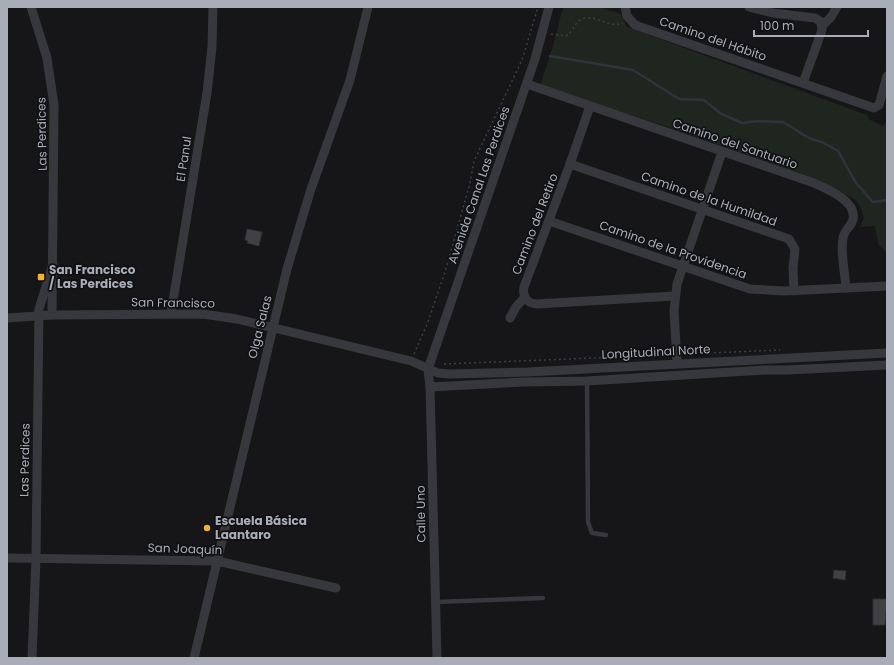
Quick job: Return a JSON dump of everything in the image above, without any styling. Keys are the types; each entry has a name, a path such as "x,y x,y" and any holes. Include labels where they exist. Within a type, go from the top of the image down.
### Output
{"street":[{"name":"Las Perdices","path":"31,7 47,58 54,105 52,315"},
{"name":"El Panul","path":"171,313 208,86 212,47 213,7"},
{"name":"Olga Salas","path":"194,658 272,328 294,242 350,80 368,7"},
{"name":"Avenida Canal Las Perdices","path":"429,366 527,84 549,7"},
{"path":"626,7 629,19"},
{"path":"749,7 773,13 815,18 819,20 822,26"},
{"path":"803,83 822,26 831,17 837,7"},
{"name":"Camino del Hábito","path":"629,19 635,25 874,108 878,105 887,76"},
{"name":"Camino del Santuario","path":"527,84 819,186 833,193 849,204 854,214 853,221 843,238 846,288"},
{"name":"Camino del Retiro","path":"525,297 524,287 590,106"},
{"path":"676,358 675,296 682,266 722,152"},
{"name":"Camino de la Humildad","path":"570,164 789,239 795,249 793,268 794,291"},
{"name":"Camino de la Providencia","path":"549,221 750,289 794,291 887,286"},
{"name":"Las Perdices","path":"32,658 36,559 39,309 53,264"},
{"path":"510,318 516,307 525,297 530,302 536,304 675,296"},
{"name":"San Francisco","path":"7,318 52,315 171,313 220,316 429,366"},
{"name":"Longitudinal Norte","path":"429,366 438,373 449,374 528,372 676,358 887,353"},
{"name":"Longitudinal Norte","path":"430,387 523,382 587,381 765,370 887,365"},
{"name":"Calle Uno","path":"429,366 437,658"},
{"name":"San Joaquín","path":"7,558 217,560 336,588"}],"lane":[{"path":"587,381 588,522 592,533 606,535"},
{"path":"436,602 543,598"}],"path":[{"path":"411,361 428,322 446,272 470,183 474,161 522,60 538,7"},
{"path":"543,32 563,37 571,32 580,20 587,18 596,19 613,25 622,24 629,19"},
{"path":"429,366 676,358 786,349"}],"shaded area":[{"path":"563,7 600,7 621,14 627,27 867,115 870,120 883,126 887,121 887,253 878,244 875,226 860,227 864,218 860,206 854,199 819,180 662,125 540,86 553,46"}],"building":[{"path":"247,229 262,232 259,246 247,243 248,241 245,240"},
{"path":"834,570 846,571 845,580 833,578"},
{"path":"873,599 887,599 885,625 873,625"}],"waterway":[{"path":"550,56 633,70 679,99 704,100 720,113 742,123 758,121 783,122 809,138 824,143 838,151 856,183 873,202 887,200"}],"place":[{"name":"San Francisco / Las Perdices","path":"41,277"},
{"name":"Escuela Básica Laantaro","path":"207,528"}]}
